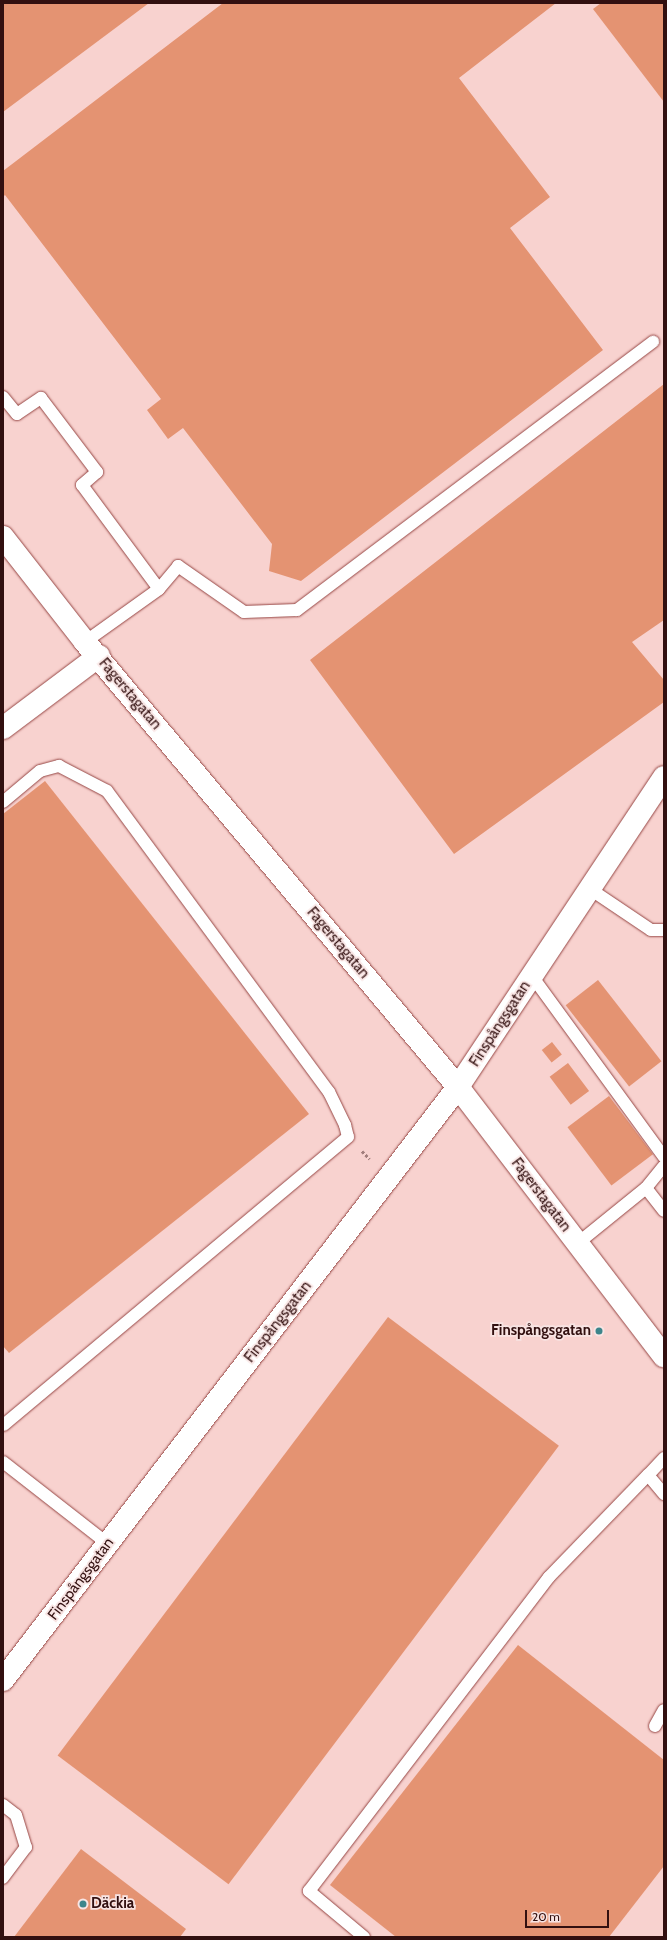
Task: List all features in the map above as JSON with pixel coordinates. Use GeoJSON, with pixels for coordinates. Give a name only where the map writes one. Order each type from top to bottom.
{"type":"FeatureCollection","features":[{"type":"Feature","properties":{"kind":"street","name":"Fagerstagatan"},"geometry":{"type":"LineString","coordinates":[[3,537],[92,649],[458,1087],[664,1356]]}},
{"type":"Feature","properties":{"kind":"street"},"geometry":{"type":"LineString","coordinates":[[3,728],[92,649]]}},
{"type":"Feature","properties":{"kind":"street","name":"Finspångsgatan"},"geometry":{"type":"LineString","coordinates":[[3,1680],[458,1087],[664,777]]}},
{"type":"Feature","properties":{"kind":"lane"},"geometry":{"type":"LineString","coordinates":[[92,649],[159,589],[178,566],[244,612],[297,610],[653,342]]}},
{"type":"Feature","properties":{"kind":"lane"},"geometry":{"type":"LineString","coordinates":[[3,397],[17,414],[41,398],[97,472],[82,485],[159,589]]}},
{"type":"Feature","properties":{"kind":"lane"},"geometry":{"type":"LineString","coordinates":[[3,802],[40,771],[59,766],[107,791],[329,1092],[345,1125],[348,1137],[3,1425]]}},
{"type":"Feature","properties":{"kind":"lane"},"geometry":{"type":"LineString","coordinates":[[590,888],[651,930],[664,930]]}},
{"type":"Feature","properties":{"kind":"lane"},"geometry":{"type":"LineString","coordinates":[[532,976],[664,1157]]}},
{"type":"Feature","properties":{"kind":"lane"},"geometry":{"type":"LineString","coordinates":[[578,1243],[646,1188],[664,1166]]}},
{"type":"Feature","properties":{"kind":"lane"},"geometry":{"type":"LineString","coordinates":[[646,1188],[664,1211]]}},
{"type":"Feature","properties":{"kind":"lane"},"geometry":{"type":"LineString","coordinates":[[364,1937],[309,1891],[549,1577],[664,1458]]}},
{"type":"Feature","properties":{"kind":"lane"},"geometry":{"type":"LineString","coordinates":[[3,1462],[108,1544]]}},
{"type":"Feature","properties":{"kind":"lane"},"geometry":{"type":"LineString","coordinates":[[648,1475],[664,1494]]}},
{"type":"Feature","properties":{"kind":"lane"},"geometry":{"type":"LineString","coordinates":[[655,1726],[664,1710]]}},
{"type":"Feature","properties":{"kind":"lane"},"geometry":{"type":"LineString","coordinates":[[3,1805],[16,1815],[26,1847],[3,1878]]}},
{"type":"Feature","properties":{"kind":"path"},"geometry":{"type":"LineString","coordinates":[[348,1137],[388,1178]]}},
{"type":"Feature","properties":{"kind":"building"},"geometry":{"type":"Polygon","coordinates":[[[3,3],[149,3],[3,112],[3,3]]]}},
{"type":"Feature","properties":{"kind":"building"},"geometry":{"type":"Polygon","coordinates":[[[223,3],[556,3],[459,78],[550,197],[510,228],[603,350],[301,581],[269,571],[272,544],[183,428],[168,439],[147,410],[161,399],[5,195],[3,197],[3,171],[223,3]]]}},
{"type":"Feature","properties":{"kind":"building"},"geometry":{"type":"Polygon","coordinates":[[[601,3],[664,3],[664,102],[593,9],[601,3]]]}},
{"type":"Feature","properties":{"kind":"building"},"geometry":{"type":"Polygon","coordinates":[[[664,384],[664,620],[632,642],[664,680],[664,702],[454,854],[310,660],[664,384]]]}},
{"type":"Feature","properties":{"kind":"building"},"geometry":{"type":"Polygon","coordinates":[[[45,781],[309,1114],[9,1353],[3,1346],[3,814],[45,781]]]}},
{"type":"Feature","properties":{"kind":"building"},"geometry":{"type":"Polygon","coordinates":[[[598,980],[661,1061],[629,1086],[566,1005],[598,980]]]}},
{"type":"Feature","properties":{"kind":"building"},"geometry":{"type":"Polygon","coordinates":[[[552,1042],[562,1055],[552,1063],[542,1050],[552,1042]]]}},
{"type":"Feature","properties":{"kind":"building"},"geometry":{"type":"Polygon","coordinates":[[[568,1063],[589,1091],[571,1105],[550,1077],[568,1063]]]}},
{"type":"Feature","properties":{"kind":"building"},"geometry":{"type":"Polygon","coordinates":[[[609,1096],[653,1154],[611,1186],[567,1127],[609,1096]]]}},
{"type":"Feature","properties":{"kind":"building"},"geometry":{"type":"Polygon","coordinates":[[[388,1317],[559,1446],[229,1884],[58,1755],[388,1317]]]}},
{"type":"Feature","properties":{"kind":"building"},"geometry":{"type":"Polygon","coordinates":[[[518,1645],[664,1760],[664,1866],[609,1937],[396,1937],[330,1885],[518,1645]]]}},
{"type":"Feature","properties":{"kind":"building"},"geometry":{"type":"Polygon","coordinates":[[[81,1849],[186,1929],[180,1937],[14,1937],[81,1849]]]}},
{"type":"Feature","properties":{"kind":"place","name":"Finspångsgatan"},"geometry":{"type":"Point","coordinates":[599,1331]}},
{"type":"Feature","properties":{"kind":"place","name":"Däckia"},"geometry":{"type":"Point","coordinates":[83,1904]}}]}
